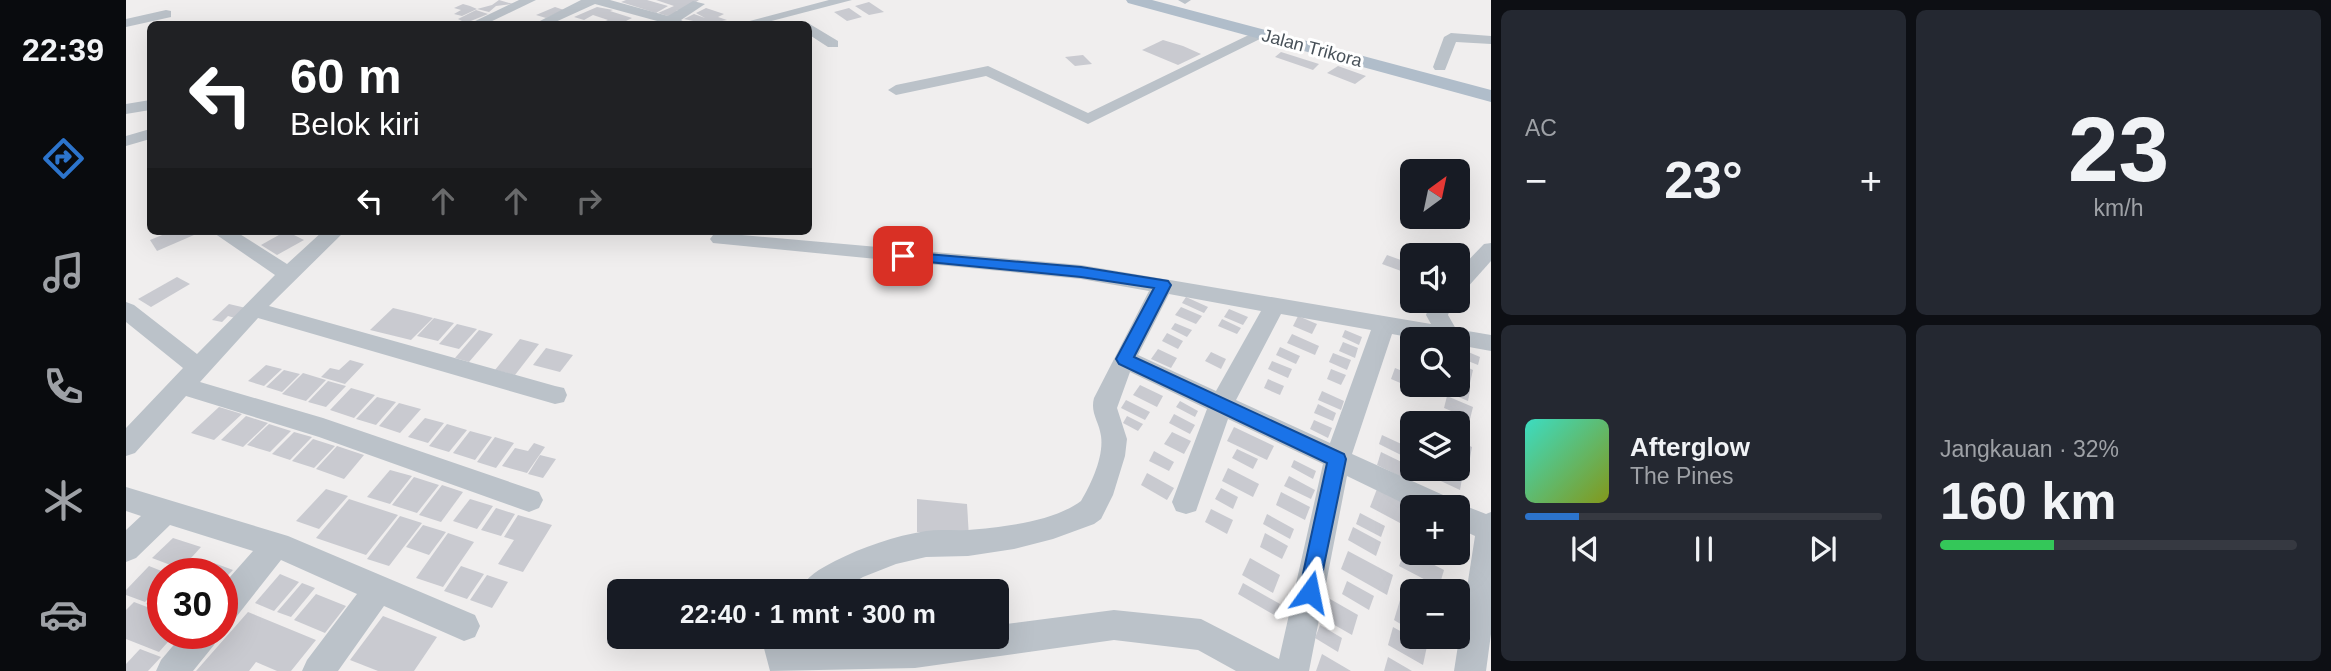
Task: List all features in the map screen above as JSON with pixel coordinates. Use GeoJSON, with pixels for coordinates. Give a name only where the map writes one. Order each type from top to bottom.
{"type":"FeatureCollection","features":[{"type":"Feature","properties":{"kind":"main road","name":"Jalan Trikora"},"geometry":{"type":"LineString","coordinates":[[1133,0],[1489,87]]}},
{"type":"Feature","properties":{"kind":"main road","name":"Jalan Trikora"},"geometry":{"type":"LineString","coordinates":[[1184,0],[1440,67],[1489,87]]}},
{"type":"Feature","properties":{"kind":"street"},"geometry":{"type":"LineString","coordinates":[[483,21],[530,0]]}},
{"type":"Feature","properties":{"kind":"street"},"geometry":{"type":"LineString","coordinates":[[548,21],[594,0],[668,21]]}},
{"type":"Feature","properties":{"kind":"street"},"geometry":{"type":"LineString","coordinates":[[758,21],[846,0]]}},
{"type":"Feature","properties":{"kind":"street"},"geometry":{"type":"LineString","coordinates":[[677,21],[698,4]]}},
{"type":"Feature","properties":{"kind":"street"},"geometry":{"type":"LineString","coordinates":[[126,23],[166,13]]}},
{"type":"Feature","properties":{"kind":"street"},"geometry":{"type":"LineString","coordinates":[[789,14],[800,21]]}},
{"type":"Feature","properties":{"kind":"street"},"geometry":{"type":"LineString","coordinates":[[559,16],[575,21]]}},
{"type":"Feature","properties":{"kind":"street"},"geometry":{"type":"LineString","coordinates":[[812,29],[833,44]]}},
{"type":"Feature","properties":{"kind":"street"},"geometry":{"type":"LineString","coordinates":[[896,90],[988,71],[1088,118],[1261,33]]}},
{"type":"Feature","properties":{"kind":"street"},"geometry":{"type":"LineString","coordinates":[[1440,67],[1451,37],[1491,40]]}},
{"type":"Feature","properties":{"kind":"street"},"geometry":{"type":"LineString","coordinates":[[126,109],[147,106]]}},
{"type":"Feature","properties":{"kind":"street"},"geometry":{"type":"LineString","coordinates":[[126,141],[147,135]]}},
{"type":"Feature","properties":{"kind":"street"},"geometry":{"type":"LineString","coordinates":[[227,235],[273,266],[290,273]]}},
{"type":"Feature","properties":{"kind":"street"},"geometry":{"type":"LineString","coordinates":[[126,445],[253,309],[331,235]]}},
{"type":"Feature","properties":{"kind":"street"},"geometry":{"type":"LineString","coordinates":[[720,239],[1081,272],[1406,327]]}},
{"type":"Feature","properties":{"kind":"street"},"geometry":{"type":"LineString","coordinates":[[1470,271],[1491,248]]}},
{"type":"Feature","properties":{"kind":"street"},"geometry":{"type":"LineString","coordinates":[[827,579],[878,556],[926,544],[971,543],[1019,535],[1082,519],[1094,503],[1112,451],[1113,432],[1105,416],[1105,401],[1163,285]]}},
{"type":"Feature","properties":{"kind":"street"},"geometry":{"type":"LineString","coordinates":[[1186,502],[1221,405],[1276,304]]}},
{"type":"Feature","properties":{"kind":"street"},"geometry":{"type":"LineString","coordinates":[[253,309],[555,395]]}},
{"type":"Feature","properties":{"kind":"street"},"geometry":{"type":"LineString","coordinates":[[126,310],[191,377],[323,428],[529,500]]}},
{"type":"Feature","properties":{"kind":"street"},"geometry":{"type":"LineString","coordinates":[[1293,671],[1337,459],[1385,323]]}},
{"type":"Feature","properties":{"kind":"street"},"geometry":{"type":"LineString","coordinates":[[1470,339],[1491,343]]}},
{"type":"Feature","properties":{"kind":"street"},"geometry":{"type":"LineString","coordinates":[[1124,359],[1415,495]]}},
{"type":"Feature","properties":{"kind":"street"},"geometry":{"type":"LineString","coordinates":[[126,499],[163,513],[276,545],[464,626]]}},
{"type":"Feature","properties":{"kind":"street"},"geometry":{"type":"LineString","coordinates":[[126,549],[163,513]]}},
{"type":"Feature","properties":{"kind":"street"},"geometry":{"type":"LineString","coordinates":[[1470,519],[1491,528],[1470,671]]}},
{"type":"Feature","properties":{"kind":"street"},"geometry":{"type":"LineString","coordinates":[[238,591],[276,545]]}},
{"type":"Feature","properties":{"kind":"street"},"geometry":{"type":"LineString","coordinates":[[318,671],[377,590]]}},
{"type":"Feature","properties":{"kind":"street"},"geometry":{"type":"LineString","coordinates":[[1009,639],[1114,625],[1201,635],[1269,671]]}},
{"type":"Feature","properties":{"kind":"street"},"geometry":{"type":"LineString","coordinates":[[172,671],[190,649]]}},
{"type":"Feature","properties":{"kind":"street"},"geometry":{"type":"LineString","coordinates":[[780,649],[782,660],[937,649]]}},
{"type":"Feature","properties":{"kind":"building"},"geometry":{"type":"Polygon","coordinates":[[[499,0],[513,4],[496,6],[489,12],[477,9],[492,5],[499,0]]]}},
{"type":"Feature","properties":{"kind":"building"},"geometry":{"type":"Polygon","coordinates":[[[647,0],[668,6],[656,13],[621,2],[647,0]]]}},
{"type":"Feature","properties":{"kind":"building"},"geometry":{"type":"Polygon","coordinates":[[[656,0],[699,0],[684,10],[676,10],[681,12],[671,17],[658,13],[674,6],[656,0]]]}},
{"type":"Feature","properties":{"kind":"building"},"geometry":{"type":"Polygon","coordinates":[[[869,2],[884,12],[869,15],[855,6],[869,2]]]}},
{"type":"Feature","properties":{"kind":"building"},"geometry":{"type":"Polygon","coordinates":[[[463,4],[477,9],[462,16],[454,14],[461,10],[454,8],[463,4]]]}},
{"type":"Feature","properties":{"kind":"building"},"geometry":{"type":"Polygon","coordinates":[[[555,7],[564,10],[546,18],[536,15],[555,7]]]}},
{"type":"Feature","properties":{"kind":"building"},"geometry":{"type":"Polygon","coordinates":[[[597,7],[632,18],[626,21],[606,21],[608,20],[593,15],[584,20],[574,17],[597,7]]]}},
{"type":"Feature","properties":{"kind":"building"},"geometry":{"type":"Polygon","coordinates":[[[706,8],[724,14],[718,17],[727,20],[684,19],[694,14],[705,18],[696,13],[706,8]]]}},
{"type":"Feature","properties":{"kind":"building"},"geometry":{"type":"Polygon","coordinates":[[[849,8],[862,17],[847,21],[834,12],[849,8]]]}},
{"type":"Feature","properties":{"kind":"building"},"geometry":{"type":"Polygon","coordinates":[[[476,10],[488,14],[471,21],[458,19],[476,10]]]}},
{"type":"Feature","properties":{"kind":"building"},"geometry":{"type":"Polygon","coordinates":[[[1163,40],[1201,54],[1178,65],[1142,50],[1163,40]]]}},
{"type":"Feature","properties":{"kind":"building"},"geometry":{"type":"Polygon","coordinates":[[[1281,52],[1319,64],[1313,70],[1275,57],[1281,52]]]}},
{"type":"Feature","properties":{"kind":"building"},"geometry":{"type":"Polygon","coordinates":[[[1083,55],[1092,64],[1075,66],[1065,57],[1083,55]]]}},
{"type":"Feature","properties":{"kind":"building"},"geometry":{"type":"Polygon","coordinates":[[[1338,66],[1366,76],[1355,84],[1327,73],[1338,66]]]}},
{"type":"Feature","properties":{"kind":"building"},"geometry":{"type":"Polygon","coordinates":[[[162,235],[194,235],[157,251],[150,240],[162,235]]]}},
{"type":"Feature","properties":{"kind":"building"},"geometry":{"type":"Polygon","coordinates":[[[279,235],[294,235],[304,240],[277,255],[261,245],[279,235]]]}},
{"type":"Feature","properties":{"kind":"building"},"geometry":{"type":"Polygon","coordinates":[[[1387,255],[1400,260],[1400,271],[1382,264],[1387,255]]]}},
{"type":"Feature","properties":{"kind":"building"},"geometry":{"type":"Polygon","coordinates":[[[177,277],[190,284],[151,307],[138,299],[177,277]]]}},
{"type":"Feature","properties":{"kind":"building"},"geometry":{"type":"Polygon","coordinates":[[[1186,297],[1208,307],[1204,313],[1182,303],[1186,297]]]}},
{"type":"Feature","properties":{"kind":"building"},"geometry":{"type":"Polygon","coordinates":[[[229,304],[246,308],[235,318],[228,316],[222,322],[212,320],[229,304]]]}},
{"type":"Feature","properties":{"kind":"building"},"geometry":{"type":"Polygon","coordinates":[[[1181,307],[1202,316],[1196,324],[1175,315],[1181,307]]]}},
{"type":"Feature","properties":{"kind":"building"},"geometry":{"type":"Polygon","coordinates":[[[393,308],[433,318],[411,340],[370,330],[393,308]]]}},
{"type":"Feature","properties":{"kind":"building"},"geometry":{"type":"Polygon","coordinates":[[[1229,309],[1248,317],[1243,325],[1224,317],[1229,309]]]}},
{"type":"Feature","properties":{"kind":"building"},"geometry":{"type":"Polygon","coordinates":[[[1298,316],[1317,324],[1312,334],[1293,326],[1298,316]]]}},
{"type":"Feature","properties":{"kind":"building"},"geometry":{"type":"Polygon","coordinates":[[[434,318],[454,323],[438,341],[417,336],[434,318]]]}},
{"type":"Feature","properties":{"kind":"building"},"geometry":{"type":"Polygon","coordinates":[[[1222,319],[1241,328],[1237,334],[1218,326],[1222,319]]]}},
{"type":"Feature","properties":{"kind":"building"},"geometry":{"type":"Polygon","coordinates":[[[1175,323],[1192,330],[1187,337],[1171,329],[1175,323]]]}},
{"type":"Feature","properties":{"kind":"building"},"geometry":{"type":"Polygon","coordinates":[[[457,324],[477,329],[459,349],[439,344],[457,324]]]}},
{"type":"Feature","properties":{"kind":"building"},"geometry":{"type":"Polygon","coordinates":[[[479,330],[493,334],[469,362],[455,358],[479,330]]]}},
{"type":"Feature","properties":{"kind":"building"},"geometry":{"type":"Polygon","coordinates":[[[1345,330],[1362,337],[1359,345],[1342,337],[1345,330]]]}},
{"type":"Feature","properties":{"kind":"building"},"geometry":{"type":"Polygon","coordinates":[[[1167,333],[1183,341],[1178,349],[1162,341],[1167,333]]]}},
{"type":"Feature","properties":{"kind":"building"},"geometry":{"type":"Polygon","coordinates":[[[1292,334],[1319,346],[1315,355],[1287,343],[1292,334]]]}},
{"type":"Feature","properties":{"kind":"building"},"geometry":{"type":"Polygon","coordinates":[[[520,339],[539,344],[515,375],[495,370],[520,339]]]}},
{"type":"Feature","properties":{"kind":"building"},"geometry":{"type":"Polygon","coordinates":[[[1343,342],[1358,348],[1355,358],[1339,351],[1343,342]]]}},
{"type":"Feature","properties":{"kind":"building"},"geometry":{"type":"Polygon","coordinates":[[[1280,347],[1300,356],[1296,364],[1276,355],[1280,347]]]}},
{"type":"Feature","properties":{"kind":"building"},"geometry":{"type":"Polygon","coordinates":[[[546,348],[573,355],[560,372],[533,365],[546,348]]]}},
{"type":"Feature","properties":{"kind":"building"},"geometry":{"type":"Polygon","coordinates":[[[1158,349],[1177,358],[1171,368],[1151,359],[1158,349]]]}},
{"type":"Feature","properties":{"kind":"building"},"geometry":{"type":"Polygon","coordinates":[[[1211,352],[1226,359],[1221,369],[1205,361],[1211,352]]]}},
{"type":"Feature","properties":{"kind":"building"},"geometry":{"type":"Polygon","coordinates":[[[1333,353],[1351,360],[1347,370],[1329,362],[1333,353]]]}},
{"type":"Feature","properties":{"kind":"building"},"geometry":{"type":"Polygon","coordinates":[[[1470,353],[1480,357],[1478,365],[1470,362],[1470,353]]]}},
{"type":"Feature","properties":{"kind":"building"},"geometry":{"type":"Polygon","coordinates":[[[350,360],[364,364],[345,384],[321,377],[330,368],[339,370],[350,360]]]}},
{"type":"Feature","properties":{"kind":"building"},"geometry":{"type":"Polygon","coordinates":[[[1272,361],[1292,369],[1288,378],[1268,369],[1272,361]]]}},
{"type":"Feature","properties":{"kind":"building"},"geometry":{"type":"Polygon","coordinates":[[[266,365],[282,369],[264,386],[248,381],[266,365]]]}},
{"type":"Feature","properties":{"kind":"building"},"geometry":{"type":"Polygon","coordinates":[[[1395,368],[1400,370],[1400,383],[1391,379],[1395,368]]]}},
{"type":"Feature","properties":{"kind":"building"},"geometry":{"type":"Polygon","coordinates":[[[1331,369],[1346,375],[1341,385],[1327,379],[1331,369]]]}},
{"type":"Feature","properties":{"kind":"building"},"geometry":{"type":"Polygon","coordinates":[[[284,370],[300,374],[282,392],[266,387],[284,370]]]}},
{"type":"Feature","properties":{"kind":"building"},"geometry":{"type":"Polygon","coordinates":[[[303,373],[326,380],[306,401],[282,394],[303,373]]]}},
{"type":"Feature","properties":{"kind":"building"},"geometry":{"type":"Polygon","coordinates":[[[1268,379],[1284,386],[1280,395],[1264,388],[1268,379]]]}},
{"type":"Feature","properties":{"kind":"building"},"geometry":{"type":"Polygon","coordinates":[[[328,381],[346,386],[326,407],[308,402],[328,381]]]}},
{"type":"Feature","properties":{"kind":"building"},"geometry":{"type":"Polygon","coordinates":[[[1140,385],[1163,396],[1157,407],[1133,395],[1140,385]]]}},
{"type":"Feature","properties":{"kind":"building"},"geometry":{"type":"Polygon","coordinates":[[[351,388],[375,395],[354,418],[330,410],[351,388]]]}},
{"type":"Feature","properties":{"kind":"building"},"geometry":{"type":"Polygon","coordinates":[[[1322,391],[1344,401],[1341,410],[1318,400],[1322,391]]]}},
{"type":"Feature","properties":{"kind":"building"},"geometry":{"type":"Polygon","coordinates":[[[377,397],[396,402],[376,425],[356,419],[377,397]]]}},
{"type":"Feature","properties":{"kind":"building"},"geometry":{"type":"Polygon","coordinates":[[[1447,397],[1473,407],[1470,419],[1470,411],[1451,411],[1444,408],[1447,397]]]}},
{"type":"Feature","properties":{"kind":"building"},"geometry":{"type":"Polygon","coordinates":[[[1126,400],[1150,412],[1145,420],[1121,408],[1126,400]]]}},
{"type":"Feature","properties":{"kind":"building"},"geometry":{"type":"Polygon","coordinates":[[[1180,401],[1198,411],[1195,417],[1176,407],[1180,401]]]}},
{"type":"Feature","properties":{"kind":"building"},"geometry":{"type":"Polygon","coordinates":[[[399,403],[421,409],[400,433],[379,426],[399,403]]]}},
{"type":"Feature","properties":{"kind":"building"},"geometry":{"type":"Polygon","coordinates":[[[1318,404],[1336,413],[1333,421],[1314,413],[1318,404]]]}},
{"type":"Feature","properties":{"kind":"building"},"geometry":{"type":"Polygon","coordinates":[[[219,407],[242,414],[214,440],[191,433],[219,407]]]}},
{"type":"Feature","properties":{"kind":"building"},"geometry":{"type":"Polygon","coordinates":[[[1174,414],[1195,425],[1190,434],[1169,423],[1174,414]]]}},
{"type":"Feature","properties":{"kind":"building"},"geometry":{"type":"Polygon","coordinates":[[[246,416],[268,423],[243,447],[221,440],[246,416]]]}},
{"type":"Feature","properties":{"kind":"building"},"geometry":{"type":"Polygon","coordinates":[[[1127,416],[1143,424],[1138,431],[1123,423],[1127,416]]]}},
{"type":"Feature","properties":{"kind":"building"},"geometry":{"type":"Polygon","coordinates":[[[425,418],[444,423],[428,443],[408,437],[425,418]]]}},
{"type":"Feature","properties":{"kind":"building"},"geometry":{"type":"Polygon","coordinates":[[[1314,420],[1332,428],[1328,438],[1310,429],[1314,420]]]}},
{"type":"Feature","properties":{"kind":"building"},"geometry":{"type":"Polygon","coordinates":[[[269,424],[291,431],[270,452],[247,445],[269,424]]]}},
{"type":"Feature","properties":{"kind":"building"},"geometry":{"type":"Polygon","coordinates":[[[447,424],[467,430],[449,452],[429,446],[447,424]]]}},
{"type":"Feature","properties":{"kind":"building"},"geometry":{"type":"Polygon","coordinates":[[[1234,427],[1274,446],[1267,460],[1227,441],[1234,427]]]}},
{"type":"Feature","properties":{"kind":"building"},"geometry":{"type":"Polygon","coordinates":[[[470,431],[492,437],[475,460],[453,453],[470,431]]]}},
{"type":"Feature","properties":{"kind":"building"},"geometry":{"type":"Polygon","coordinates":[[[294,432],[312,437],[290,460],[272,454],[294,432]]]}},
{"type":"Feature","properties":{"kind":"building"},"geometry":{"type":"Polygon","coordinates":[[[1172,432],[1191,441],[1184,454],[1164,444],[1172,432]]]}},
{"type":"Feature","properties":{"kind":"building"},"geometry":{"type":"Polygon","coordinates":[[[1382,435],[1400,443],[1400,454],[1379,444],[1382,435]]]}},
{"type":"Feature","properties":{"kind":"building"},"geometry":{"type":"Polygon","coordinates":[[[495,437],[514,443],[496,468],[477,462],[495,437]]]}},
{"type":"Feature","properties":{"kind":"building"},"geometry":{"type":"Polygon","coordinates":[[[313,439],[335,446],[314,468],[292,461],[313,439]]]}},
{"type":"Feature","properties":{"kind":"building"},"geometry":{"type":"Polygon","coordinates":[[[534,443],[545,447],[527,473],[502,466],[515,448],[528,451],[534,443]]]}},
{"type":"Feature","properties":{"kind":"building"},"geometry":{"type":"Polygon","coordinates":[[[337,446],[364,455],[344,479],[316,469],[337,446]]]}},
{"type":"Feature","properties":{"kind":"building"},"geometry":{"type":"Polygon","coordinates":[[[1237,449],[1258,459],[1253,469],[1232,458],[1237,449]]]}},
{"type":"Feature","properties":{"kind":"building"},"geometry":{"type":"Polygon","coordinates":[[[1154,451],[1174,462],[1169,471],[1149,461],[1154,451]]]}},
{"type":"Feature","properties":{"kind":"building"},"geometry":{"type":"Polygon","coordinates":[[[1381,452],[1400,461],[1400,476],[1377,465],[1381,452]]]}},
{"type":"Feature","properties":{"kind":"building"},"geometry":{"type":"Polygon","coordinates":[[[540,455],[556,459],[543,478],[528,474],[540,455]]]}},
{"type":"Feature","properties":{"kind":"building"},"geometry":{"type":"Polygon","coordinates":[[[1294,460],[1316,471],[1313,479],[1291,467],[1294,460]]]}},
{"type":"Feature","properties":{"kind":"building"},"geometry":{"type":"Polygon","coordinates":[[[1228,468],[1259,484],[1253,497],[1222,481],[1228,468]]]}},
{"type":"Feature","properties":{"kind":"building"},"geometry":{"type":"Polygon","coordinates":[[[390,470],[412,476],[390,504],[367,497],[390,470]]]}},
{"type":"Feature","properties":{"kind":"building"},"geometry":{"type":"Polygon","coordinates":[[[1147,473],[1174,488],[1167,500],[1141,485],[1147,473]]]}},
{"type":"Feature","properties":{"kind":"building"},"geometry":{"type":"Polygon","coordinates":[[[1289,476],[1315,490],[1311,499],[1284,486],[1289,476]]]}},
{"type":"Feature","properties":{"kind":"building"},"geometry":{"type":"Polygon","coordinates":[[[414,477],[439,485],[417,513],[392,505],[414,477]]]}},
{"type":"Feature","properties":{"kind":"building"},"geometry":{"type":"Polygon","coordinates":[[[1441,481],[1462,481],[1460,490],[1441,481]]]}},
{"type":"Feature","properties":{"kind":"building"},"geometry":{"type":"Polygon","coordinates":[[[442,485],[463,492],[441,522],[419,515],[442,485]]]}},
{"type":"Feature","properties":{"kind":"building"},"geometry":{"type":"Polygon","coordinates":[[[1221,488],[1238,497],[1233,509],[1215,499],[1221,488]]]}},
{"type":"Feature","properties":{"kind":"building"},"geometry":{"type":"Polygon","coordinates":[[[326,489],[348,496],[319,529],[296,521],[326,489]]]}},
{"type":"Feature","properties":{"kind":"building"},"geometry":{"type":"Polygon","coordinates":[[[1377,489],[1400,501],[1400,523],[1370,507],[1377,489]]]}},
{"type":"Feature","properties":{"kind":"building"},"geometry":{"type":"Polygon","coordinates":[[[1281,492],[1310,507],[1305,520],[1276,505],[1281,492]]]}},
{"type":"Feature","properties":{"kind":"building"},"geometry":{"type":"Polygon","coordinates":[[[349,499],[398,515],[366,555],[316,538],[349,499]]]}},
{"type":"Feature","properties":{"kind":"building"},"geometry":{"type":"Polygon","coordinates":[[[470,499],[493,506],[477,529],[453,521],[470,499]]]}},
{"type":"Feature","properties":{"kind":"building"},"geometry":{"type":"Polygon","coordinates":[[[917,499],[967,504],[969,537],[917,532],[917,499]]]}},
{"type":"Feature","properties":{"kind":"building"},"geometry":{"type":"Polygon","coordinates":[[[496,508],[515,514],[501,536],[481,530],[496,508]]]}},
{"type":"Feature","properties":{"kind":"building"},"geometry":{"type":"Polygon","coordinates":[[[1211,509],[1233,520],[1227,534],[1205,522],[1211,509]]]}},
{"type":"Feature","properties":{"kind":"building"},"geometry":{"type":"Polygon","coordinates":[[[1360,513],[1385,526],[1381,537],[1356,524],[1360,513]]]}},
{"type":"Feature","properties":{"kind":"building"},"geometry":{"type":"Polygon","coordinates":[[[1267,514],[1294,529],[1290,539],[1263,524],[1267,514]]]}},
{"type":"Feature","properties":{"kind":"building"},"geometry":{"type":"Polygon","coordinates":[[[518,515],[552,525],[523,572],[498,564],[514,540],[504,537],[518,515]]]}},
{"type":"Feature","properties":{"kind":"building"},"geometry":{"type":"Polygon","coordinates":[[[400,516],[422,523],[389,566],[367,559],[400,516]]]}},
{"type":"Feature","properties":{"kind":"building"},"geometry":{"type":"Polygon","coordinates":[[[423,525],[446,532],[429,555],[406,547],[423,525]]]}},
{"type":"Feature","properties":{"kind":"building"},"geometry":{"type":"Polygon","coordinates":[[[1353,527],[1381,542],[1376,556],[1348,540],[1353,527]]]}},
{"type":"Feature","properties":{"kind":"building"},"geometry":{"type":"Polygon","coordinates":[[[448,533],[474,542],[443,587],[416,578],[448,533]]]}},
{"type":"Feature","properties":{"kind":"building"},"geometry":{"type":"Polygon","coordinates":[[[1265,533],[1288,546],[1282,559],[1260,547],[1265,533]]]}},
{"type":"Feature","properties":{"kind":"building"},"geometry":{"type":"Polygon","coordinates":[[[173,538],[201,547],[191,558],[152,558],[173,538]]]}},
{"type":"Feature","properties":{"kind":"building"},"geometry":{"type":"Polygon","coordinates":[[[1348,551],[1393,575],[1387,595],[1341,569],[1348,551]]]}},
{"type":"Feature","properties":{"kind":"building"},"geometry":{"type":"Polygon","coordinates":[[[1250,558],[1280,575],[1273,593],[1242,575],[1250,558]]]}},
{"type":"Feature","properties":{"kind":"building"},"geometry":{"type":"Polygon","coordinates":[[[1400,563],[1434,565],[1444,570],[1441,579],[1424,579],[1399,566],[1400,563]]]}},
{"type":"Feature","properties":{"kind":"building"},"geometry":{"type":"Polygon","coordinates":[[[461,566],[484,574],[467,599],[444,591],[461,566]]]}},
{"type":"Feature","properties":{"kind":"building"},"geometry":{"type":"Polygon","coordinates":[[[147,568],[145,602],[126,595],[126,590],[147,568]]]}},
{"type":"Feature","properties":{"kind":"building"},"geometry":{"type":"Polygon","coordinates":[[[280,574],[299,582],[274,611],[255,603],[280,574]]]}},
{"type":"Feature","properties":{"kind":"building"},"geometry":{"type":"Polygon","coordinates":[[[487,575],[508,582],[492,608],[470,600],[487,575]]]}},
{"type":"Feature","properties":{"kind":"building"},"geometry":{"type":"Polygon","coordinates":[[[1347,581],[1374,596],[1369,610],[1342,594],[1347,581]]]}},
{"type":"Feature","properties":{"kind":"building"},"geometry":{"type":"Polygon","coordinates":[[[302,583],[315,588],[291,617],[277,612],[302,583]]]}},
{"type":"Feature","properties":{"kind":"building"},"geometry":{"type":"Polygon","coordinates":[[[1243,583],[1280,604],[1276,616],[1238,594],[1243,583]]]}},
{"type":"Feature","properties":{"kind":"building"},"geometry":{"type":"Polygon","coordinates":[[[316,594],[346,606],[325,633],[294,620],[316,594]]]}},
{"type":"Feature","properties":{"kind":"building"},"geometry":{"type":"Polygon","coordinates":[[[1330,599],[1358,615],[1352,635],[1324,619],[1330,599]]]}},
{"type":"Feature","properties":{"kind":"building"},"geometry":{"type":"Polygon","coordinates":[[[1400,600],[1400,624],[1394,620],[1400,600]]]}},
{"type":"Feature","properties":{"kind":"building"},"geometry":{"type":"Polygon","coordinates":[[[134,602],[147,607],[147,647],[126,639],[126,610],[134,602]]]}},
{"type":"Feature","properties":{"kind":"building"},"geometry":{"type":"Polygon","coordinates":[[[248,612],[316,640],[291,671],[277,671],[256,662],[249,671],[196,671],[215,649],[238,649],[238,623],[248,612]]]}},
{"type":"Feature","properties":{"kind":"building"},"geometry":{"type":"Polygon","coordinates":[[[383,616],[437,637],[414,671],[378,671],[350,660],[383,616]]]}},
{"type":"Feature","properties":{"kind":"building"},"geometry":{"type":"Polygon","coordinates":[[[1320,625],[1342,638],[1338,652],[1315,638],[1320,625]]]}},
{"type":"Feature","properties":{"kind":"building"},"geometry":{"type":"Polygon","coordinates":[[[1393,627],[1400,631],[1400,649],[1426,649],[1423,665],[1388,645],[1393,627]]]}},
{"type":"Feature","properties":{"kind":"building"},"geometry":{"type":"Polygon","coordinates":[[[140,649],[161,657],[148,671],[126,671],[126,664],[140,649]]]}},
{"type":"Feature","properties":{"kind":"building"},"geometry":{"type":"Polygon","coordinates":[[[1322,654],[1351,671],[1316,671],[1322,654]]]}},
{"type":"Feature","properties":{"kind":"building"},"geometry":{"type":"Polygon","coordinates":[[[1388,657],[1412,671],[1384,671],[1388,657]]]}},
{"type":"Feature","properties":{"kind":"route"},"geometry":{"type":"LineString","coordinates":[[903,256],[1081,272],[1163,285],[1124,359],[1337,459],[1310,592]]}}]}
